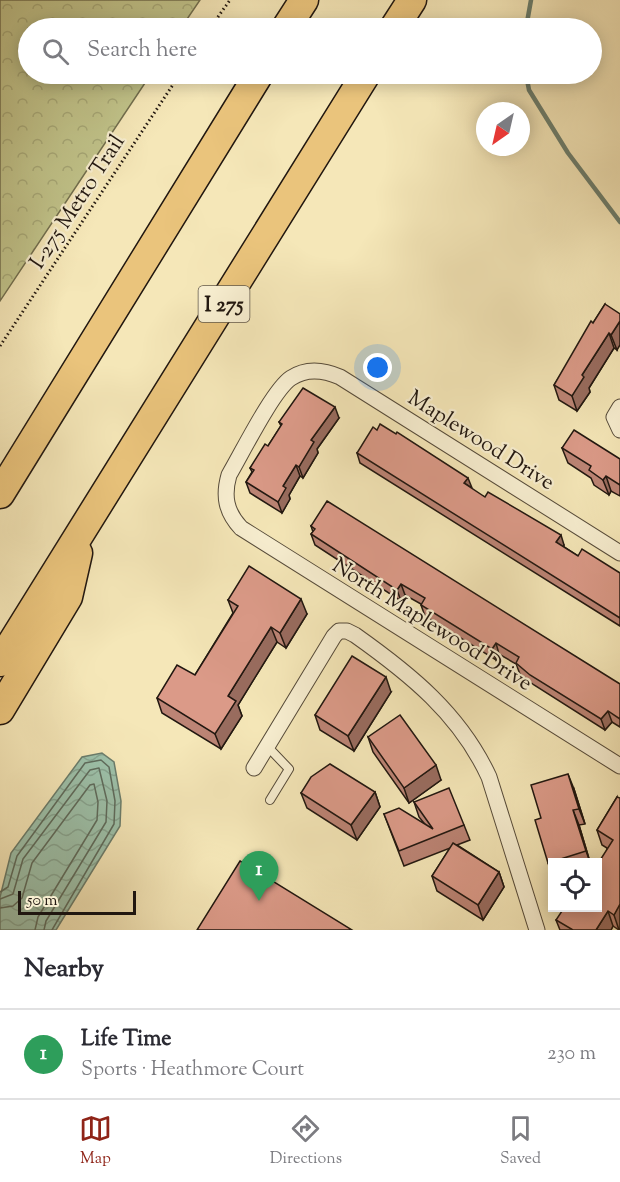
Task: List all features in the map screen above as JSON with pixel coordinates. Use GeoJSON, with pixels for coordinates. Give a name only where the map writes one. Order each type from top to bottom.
{"type":"FeatureCollection","features":[{"type":"Feature","properties":{"kind":"highway"},"geometry":{"type":"LineString","coordinates":[[292,18],[304,0]]}},
{"type":"Feature","properties":{"kind":"highway"},"geometry":{"type":"LineString","coordinates":[[400,18],[411,0]]}},
{"type":"Feature","properties":{"kind":"highway"},"geometry":{"type":"LineString","coordinates":[[0,494],[253,84]]}},
{"type":"Feature","properties":{"kind":"highway","name":"I 275"},"geometry":{"type":"LineString","coordinates":[[0,662],[82,534],[360,84]]}},
{"type":"Feature","properties":{"kind":"highway"},"geometry":{"type":"LineString","coordinates":[[0,710],[68,597],[82,534]]}},
{"type":"Feature","properties":{"kind":"street","name":"Maplewood Drive"},"geometry":{"type":"LineString","coordinates":[[228,512],[225,488],[229,475],[284,384],[302,373],[327,372],[339,377],[620,553]]}},
{"type":"Feature","properties":{"kind":"street"},"geometry":{"type":"LineString","coordinates":[[620,407],[614,417],[620,430]]}},
{"type":"Feature","properties":{"kind":"street","name":"North Maplewood Drive"},"geometry":{"type":"LineString","coordinates":[[228,512],[241,528],[620,766]]}},
{"type":"Feature","properties":{"kind":"street"},"geometry":{"type":"LineString","coordinates":[[254,768],[334,636],[339,631],[347,631],[355,635],[414,679],[447,712],[480,757],[489,777],[537,930]]}},
{"type":"Feature","properties":{"kind":"lane"},"geometry":{"type":"LineString","coordinates":[[267,746],[289,769],[270,800]]}},
{"type":"Feature","properties":{"kind":"path"},"geometry":{"type":"LineString","coordinates":[[217,18],[230,0]]}},
{"type":"Feature","properties":{"kind":"path","name":"I-275 Metro Trail"},"geometry":{"type":"LineString","coordinates":[[0,346],[173,84]]}},
{"type":"Feature","properties":{"kind":"green space"},"geometry":{"type":"Polygon","coordinates":[[[0,0],[200,0],[188,18],[18,18],[18,84],[144,84],[0,301],[0,0]]]}},
{"type":"Feature","properties":{"kind":"water"},"geometry":{"type":"Polygon","coordinates":[[[102,753],[114,762],[121,801],[120,826],[56,930],[0,930],[0,897],[11,853],[82,757],[102,753]]]}},
{"type":"Feature","properties":{"kind":"building"},"geometry":{"type":"Polygon","coordinates":[[[605,304],[620,314],[620,321],[611,335],[609,333],[582,375],[584,377],[572,396],[554,385],[591,321],[593,323],[605,304]]]}},
{"type":"Feature","properties":{"kind":"building"},"geometry":{"type":"Polygon","coordinates":[[[303,388],[335,407],[311,440],[314,442],[299,467],[296,465],[283,486],[286,488],[278,502],[246,482],[254,470],[250,468],[265,444],[268,446],[282,424],[279,422],[303,388]]]}},
{"type":"Feature","properties":{"kind":"building"},"geometry":{"type":"Polygon","coordinates":[[[380,424],[396,434],[397,432],[468,478],[464,483],[485,497],[488,492],[561,535],[556,542],[578,556],[582,549],[620,573],[620,618],[357,453],[373,427],[377,430],[380,424]]]}},
{"type":"Feature","properties":{"kind":"building"},"geometry":{"type":"Polygon","coordinates":[[[574,430],[620,459],[620,485],[606,476],[603,480],[589,470],[591,466],[562,448],[574,430]]]}},
{"type":"Feature","properties":{"kind":"building"},"geometry":{"type":"Polygon","coordinates":[[[327,501],[620,684],[620,719],[608,711],[601,719],[530,675],[516,663],[519,657],[496,643],[492,649],[421,605],[425,598],[401,584],[397,590],[311,534],[315,529],[311,526],[327,501]]]}},
{"type":"Feature","properties":{"kind":"building"},"geometry":{"type":"Polygon","coordinates":[[[249,566],[301,599],[280,633],[271,627],[228,696],[236,701],[215,734],[157,698],[177,665],[195,675],[238,606],[228,600],[249,566]]]}},
{"type":"Feature","properties":{"kind":"building"},"geometry":{"type":"Polygon","coordinates":[[[352,656],[386,677],[348,736],[315,715],[352,656]]]}},
{"type":"Feature","properties":{"kind":"building"},"geometry":{"type":"Polygon","coordinates":[[[400,715],[436,765],[404,788],[368,737],[400,715]]]}},
{"type":"Feature","properties":{"kind":"building"},"geometry":{"type":"Polygon","coordinates":[[[330,764],[375,792],[351,825],[301,793],[311,777],[330,764]]]}},
{"type":"Feature","properties":{"kind":"building"},"geometry":{"type":"Polygon","coordinates":[[[568,774],[579,809],[573,810],[586,851],[564,858],[548,858],[548,863],[535,820],[541,818],[531,785],[568,774]]]}},
{"type":"Feature","properties":{"kind":"building"},"geometry":{"type":"Polygon","coordinates":[[[449,788],[464,825],[399,851],[384,814],[399,808],[433,829],[414,802],[449,788]]]}},
{"type":"Feature","properties":{"kind":"building"},"geometry":{"type":"Polygon","coordinates":[[[617,797],[620,798],[620,904],[614,915],[608,911],[596,930],[573,930],[556,920],[561,912],[602,912],[601,858],[613,840],[597,830],[617,797]]]}},
{"type":"Feature","properties":{"kind":"building"},"geometry":{"type":"Polygon","coordinates":[[[453,843],[499,872],[478,905],[432,876],[453,843]]]}},
{"type":"Feature","properties":{"kind":"building"},"geometry":{"type":"Polygon","coordinates":[[[240,861],[352,930],[197,930],[240,861]]]}},
{"type":"Feature","properties":{"kind":"waterway"},"geometry":{"type":"LineString","coordinates":[[528,18],[531,0]]}},
{"type":"Feature","properties":{"kind":"waterway"},"geometry":{"type":"LineString","coordinates":[[528,84],[529,90],[568,153],[620,222]]}},
{"type":"Feature","properties":{"kind":"place","name":"Life Time"},"geometry":{"type":"Point","coordinates":[259,901]}}]}
